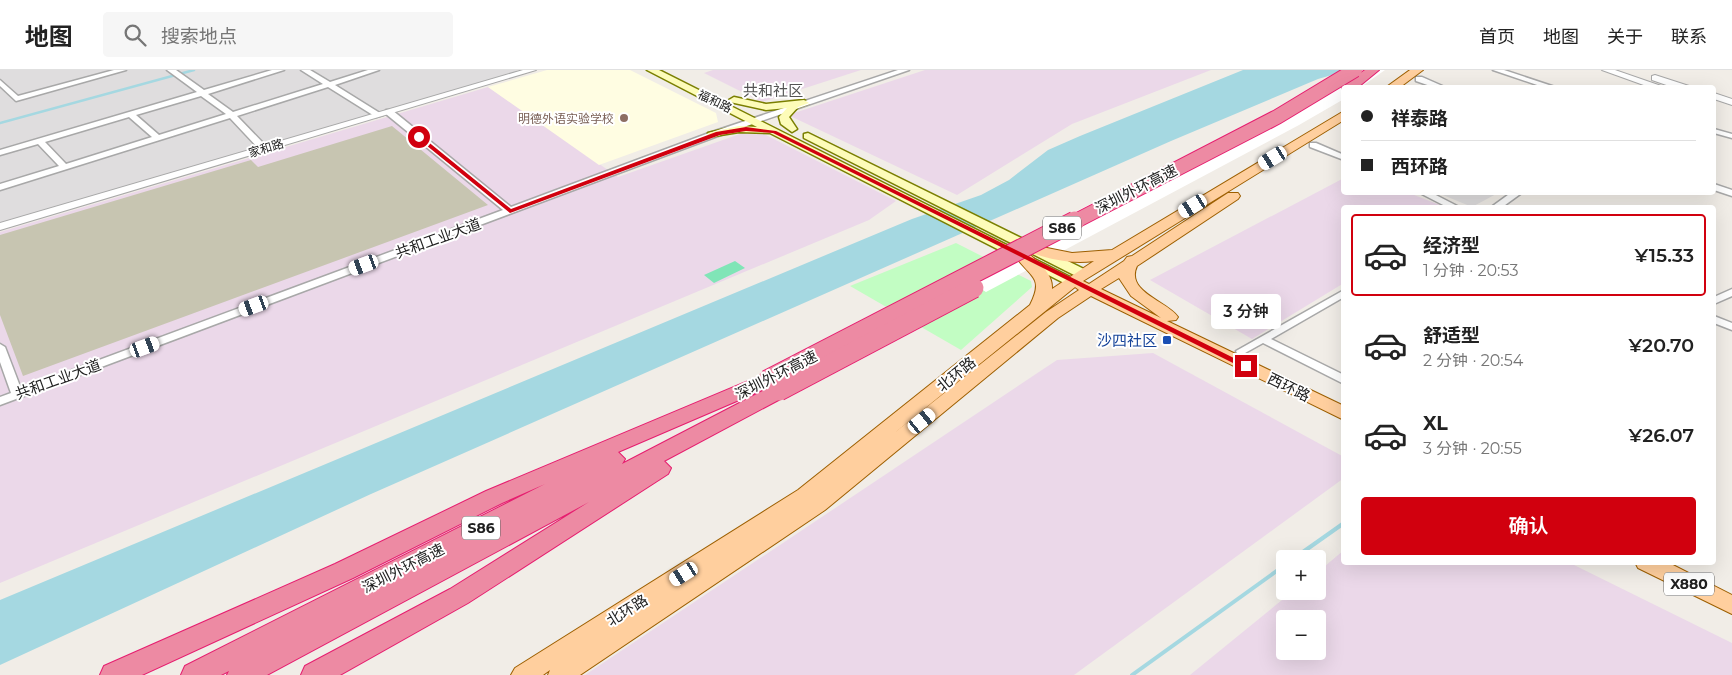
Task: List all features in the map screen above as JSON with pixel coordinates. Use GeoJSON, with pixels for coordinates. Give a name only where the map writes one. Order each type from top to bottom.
{"type":"FeatureCollection","features":[{"type":"Feature","properties":{"kind":"highway","name":"深圳外环高速"},"geometry":{"type":"LineString","coordinates":[[241,675],[773,386],[1260,126],[1354,70]]}},
{"type":"Feature","properties":{"kind":"highway"},"geometry":{"type":"LineString","coordinates":[[1352,85],[1373,70]]}},
{"type":"Feature","properties":{"kind":"highway","name":"深圳外环高速"},"geometry":{"type":"LineString","coordinates":[[195,675],[773,386],[1274,131],[1341,92]]}},
{"type":"Feature","properties":{"kind":"highway"},"geometry":{"type":"LineString","coordinates":[[114,675],[344,572],[494,497],[773,386]]}},
{"type":"Feature","properties":{"kind":"highway"},"geometry":{"type":"LineString","coordinates":[[315,675],[459,596],[773,386]]}},
{"type":"Feature","properties":{"kind":"main road","name":"福和路"},"geometry":{"type":"LineString","coordinates":[[652,70],[989,238],[1030,253],[1086,282]]}},
{"type":"Feature","properties":{"kind":"main road","name":"福和路"},"geometry":{"type":"LineString","coordinates":[[671,70],[1001,231],[1030,253]]}},
{"type":"Feature","properties":{"kind":"main road"},"geometry":{"type":"LineString","coordinates":[[1397,85],[1431,71]]}},
{"type":"Feature","properties":{"kind":"main road"},"geometry":{"type":"LineString","coordinates":[[1409,85],[1419,75]]}},
{"type":"Feature","properties":{"kind":"main road"},"geometry":{"type":"LineString","coordinates":[[734,100],[766,107],[804,103]]}},
{"type":"Feature","properties":{"kind":"main road"},"geometry":{"type":"LineString","coordinates":[[712,135],[721,129],[728,120],[729,113],[722,105]]}},
{"type":"Feature","properties":{"kind":"main road"},"geometry":{"type":"LineString","coordinates":[[792,129],[785,122],[784,117],[793,106]]}},
{"type":"Feature","properties":{"kind":"main road","name":"北环路"},"geometry":{"type":"LineString","coordinates":[[523,675],[805,495],[1045,311],[1086,282],[1341,117]]}},
{"type":"Feature","properties":{"kind":"main road","name":"北环路"},"geometry":{"type":"LineString","coordinates":[[1086,282],[1130,253],[1341,128]]}},
{"type":"Feature","properties":{"kind":"main road"},"geometry":{"type":"LineString","coordinates":[[712,135],[746,129],[780,134]]}},
{"type":"Feature","properties":{"kind":"main road"},"geometry":{"type":"LineString","coordinates":[[1030,253],[1079,258],[1130,253],[1126,275],[1128,283],[1135,291],[1170,317]]}},
{"type":"Feature","properties":{"kind":"main road"},"geometry":{"type":"LineString","coordinates":[[1030,253],[1046,282],[1045,311],[1092,303],[1108,305],[1146,317]]}},
{"type":"Feature","properties":{"kind":"main road","name":"西环路"},"geometry":{"type":"LineString","coordinates":[[1086,282],[1170,317],[1341,401]]}},
{"type":"Feature","properties":{"kind":"main road","name":"西环路"},"geometry":{"type":"LineString","coordinates":[[1086,282],[1146,317],[1341,413]]}},
{"type":"Feature","properties":{"kind":"main road","name":"北环路"},"geometry":{"type":"LineString","coordinates":[[560,675],[818,505],[1045,311]]}},
{"type":"Feature","properties":{"kind":"main road","name":"X880"},"geometry":{"type":"LineString","coordinates":[[1652,565],[1732,605]]}},
{"type":"Feature","properties":{"kind":"main road","name":"X880"},"geometry":{"type":"LineString","coordinates":[[1677,565],[1732,592]]}},
{"type":"Feature","properties":{"kind":"street"},"geometry":{"type":"LineString","coordinates":[[78,70],[89,79]]}},
{"type":"Feature","properties":{"kind":"street"},"geometry":{"type":"LineString","coordinates":[[0,82],[16,98],[122,70]]}},
{"type":"Feature","properties":{"kind":"street"},"geometry":{"type":"LineString","coordinates":[[171,70],[232,115],[264,149]]}},
{"type":"Feature","properties":{"kind":"street"},"geometry":{"type":"LineString","coordinates":[[0,152],[280,70]]}},
{"type":"Feature","properties":{"kind":"street"},"geometry":{"type":"LineString","coordinates":[[305,70],[384,113],[510,211]]}},
{"type":"Feature","properties":{"kind":"street"},"geometry":{"type":"LineString","coordinates":[[0,187],[375,70]]}},
{"type":"Feature","properties":{"kind":"street","name":"家和路"},"geometry":{"type":"LineString","coordinates":[[0,227],[384,113],[514,72],[532,70]]}},
{"type":"Feature","properties":{"kind":"street","name":"共和工业大道"},"geometry":{"type":"LineString","coordinates":[[0,400],[712,135],[793,106],[905,70]]}},
{"type":"Feature","properties":{"kind":"street"},"geometry":{"type":"LineString","coordinates":[[1497,70],[1545,85]]}},
{"type":"Feature","properties":{"kind":"street"},"geometry":{"type":"LineString","coordinates":[[1606,70],[1654,85]]}},
{"type":"Feature","properties":{"kind":"street"},"geometry":{"type":"LineString","coordinates":[[1630,70],[1677,85]]}},
{"type":"Feature","properties":{"kind":"street"},"geometry":{"type":"LineString","coordinates":[[1419,75],[1438,85]]}},
{"type":"Feature","properties":{"kind":"street"},"geometry":{"type":"LineString","coordinates":[[1716,97],[1732,102]]}},
{"type":"Feature","properties":{"kind":"street"},"geometry":{"type":"LineString","coordinates":[[1716,105],[1732,109]]}},
{"type":"Feature","properties":{"kind":"street"},"geometry":{"type":"LineString","coordinates":[[130,114],[158,138]]}},
{"type":"Feature","properties":{"kind":"street"},"geometry":{"type":"LineString","coordinates":[[1716,132],[1732,136]]}},
{"type":"Feature","properties":{"kind":"street"},"geometry":{"type":"LineString","coordinates":[[39,141],[65,167]]}},
{"type":"Feature","properties":{"kind":"street"},"geometry":{"type":"LineString","coordinates":[[1313,145],[1341,157]]}},
{"type":"Feature","properties":{"kind":"street"},"geometry":{"type":"LineString","coordinates":[[1716,188],[1732,193]]}},
{"type":"Feature","properties":{"kind":"street"},"geometry":{"type":"LineString","coordinates":[[1429,195],[1450,205]]}},
{"type":"Feature","properties":{"kind":"street"},"geometry":{"type":"LineString","coordinates":[[1499,205],[1514,195]]}},
{"type":"Feature","properties":{"kind":"street"},"geometry":{"type":"LineString","coordinates":[[1716,300],[1732,292]]}},
{"type":"Feature","properties":{"kind":"street"},"geometry":{"type":"LineString","coordinates":[[1241,351],[1341,295]]}},
{"type":"Feature","properties":{"kind":"street"},"geometry":{"type":"LineString","coordinates":[[1716,320],[1732,327]]}},
{"type":"Feature","properties":{"kind":"street"},"geometry":{"type":"LineString","coordinates":[[1263,339],[1341,378]]}},
{"type":"Feature","properties":{"kind":"street"},"geometry":{"type":"LineString","coordinates":[[0,347],[17,394]]}},
{"type":"Feature","properties":{"kind":"shaded area"},"geometry":{"type":"Polygon","coordinates":[[[0,70],[516,70],[518,71],[0,224],[0,70]]]}},
{"type":"Feature","properties":{"kind":"shaded area","name":"明德外语实验学校"},"geometry":{"type":"Polygon","coordinates":[[[547,70],[630,70],[716,113],[718,122],[599,165],[488,87],[547,70]]]}},
{"type":"Feature","properties":{"kind":"shaded area"},"geometry":{"type":"Polygon","coordinates":[[[713,70],[861,70],[762,102],[704,73],[713,70]]]}},
{"type":"Feature","properties":{"kind":"shaded area"},"geometry":{"type":"Polygon","coordinates":[[[925,70],[1211,70],[1072,124],[957,195],[788,115],[925,70]]]}},
{"type":"Feature","properties":{"kind":"shaded area"},"geometry":{"type":"Polygon","coordinates":[[[488,87],[618,177],[754,129],[896,201],[869,220],[0,583],[0,232],[488,87]]]}},
{"type":"Feature","properties":{"kind":"shaded area"},"geometry":{"type":"Polygon","coordinates":[[[392,126],[488,205],[23,376],[0,315],[0,235],[251,160],[258,167],[392,126]]]}},
{"type":"Feature","properties":{"kind":"shaded area"},"geometry":{"type":"Polygon","coordinates":[[[1341,180],[1341,195],[1414,195],[1440,205],[1341,205],[1341,285],[1252,339],[1150,280],[1341,180]]]}},
{"type":"Feature","properties":{"kind":"shaded area"},"geometry":{"type":"Polygon","coordinates":[[[1443,195],[1494,195],[1476,205],[1467,205],[1443,195]]]}},
{"type":"Feature","properties":{"kind":"shaded area"},"geometry":{"type":"Polygon","coordinates":[[[1153,353],[1341,455],[1341,480],[1074,675],[585,675],[1057,360],[1153,353]]]}},
{"type":"Feature","properties":{"kind":"shaded area"},"geometry":{"type":"Polygon","coordinates":[[[1341,553],[1341,565],[1574,565],[1732,643],[1732,675],[1190,675],[1282,600],[1326,600],[1326,565],[1341,553]]]}},
{"type":"Feature","properties":{"kind":"green space"},"geometry":{"type":"Polygon","coordinates":[[[956,243],[1031,281],[1032,287],[961,350],[850,286],[956,243]]]}},
{"type":"Feature","properties":{"kind":"green space"},"geometry":{"type":"Polygon","coordinates":[[[735,261],[745,268],[714,283],[704,275],[735,261]]]}},
{"type":"Feature","properties":{"kind":"water"},"geometry":{"type":"Polygon","coordinates":[[[1243,70],[1374,70],[1332,75],[1318,79],[1171,141],[371,494],[0,665],[0,600],[912,219],[981,195],[1009,180],[1048,150],[1243,70]]]}},
{"type":"Feature","properties":{"kind":"pier"},"geometry":{"type":"Polygon","coordinates":[[[1342,70],[1385,70],[1364,85],[1341,85],[1341,101],[986,292],[955,273],[1268,114],[1342,70]]]}},
{"type":"Feature","properties":{"kind":"waterway"},"geometry":{"type":"LineString","coordinates":[[0,123],[194,70]]}},
{"type":"Feature","properties":{"kind":"waterway"},"geometry":{"type":"LineString","coordinates":[[1306,550],[1341,525]]}},
{"type":"Feature","properties":{"kind":"waterway"},"geometry":{"type":"LineString","coordinates":[[1132,675],[1276,571]]}},
{"type":"Feature","properties":{"kind":"place","name":"明德外语实验学校"},"geometry":{"type":"Point","coordinates":[624,118]}},
{"type":"Feature","properties":{"kind":"place","name":"沙四社区"},"geometry":{"type":"Point","coordinates":[1167,340]}},
{"type":"Feature","properties":{"kind":"district","name":"共和社区"},"geometry":{"type":"Point","coordinates":[773,90]}},
{"type":"Feature","properties":{"kind":"route"},"geometry":{"type":"LineString","coordinates":[[419,137],[510,211],[718,133],[746,129],[774,132],[914,200],[1072,282],[1246,366]]}}]}
